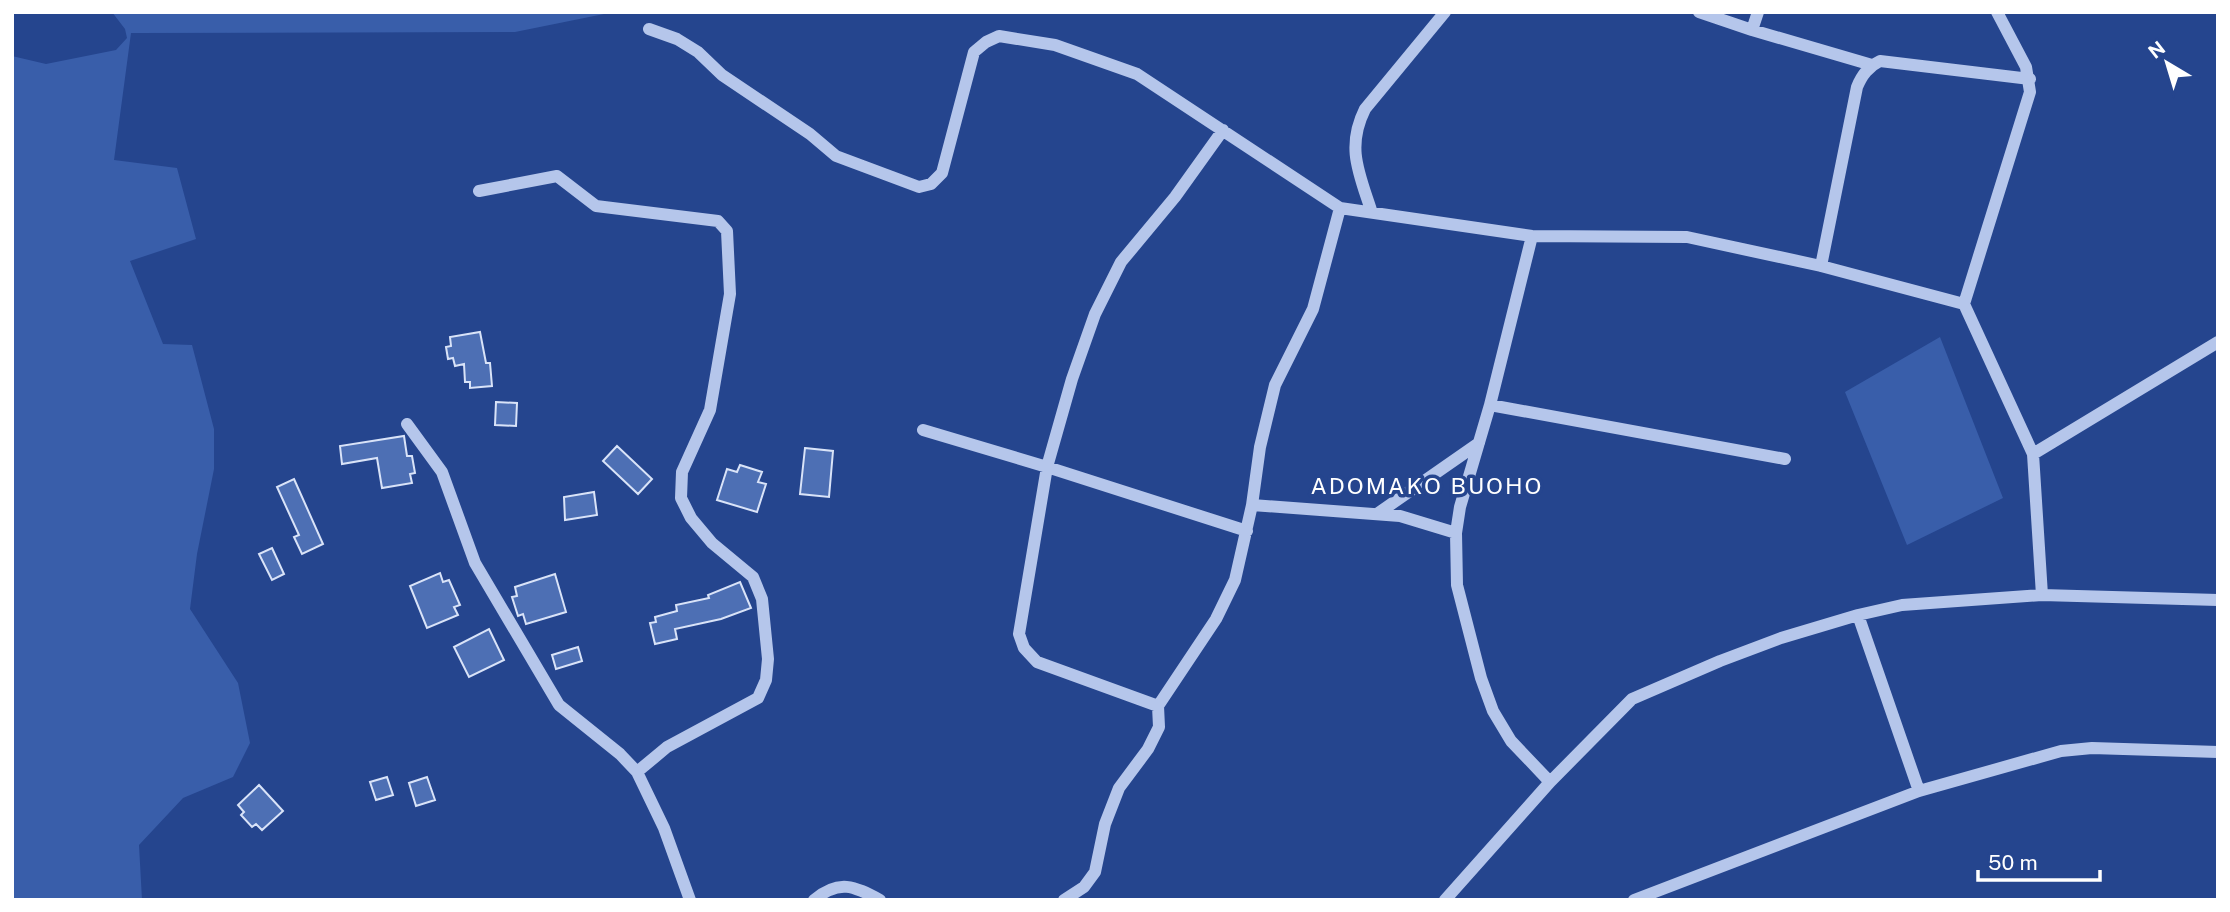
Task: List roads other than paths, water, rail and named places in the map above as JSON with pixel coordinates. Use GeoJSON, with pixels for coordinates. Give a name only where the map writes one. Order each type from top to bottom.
{"type":"FeatureCollection","features":[{"type":"Feature","properties":{"kind":"street"},"geometry":{"type":"LineString","coordinates":[[1371,210],[1354,151],[1356,127],[1365,109],[1445,12]]}},
{"type":"Feature","properties":{"kind":"street"},"geometry":{"type":"LineString","coordinates":[[1699,12],[1872,65]]}},
{"type":"Feature","properties":{"kind":"street"},"geometry":{"type":"LineString","coordinates":[[1752,30],[1758,12]]}},
{"type":"Feature","properties":{"kind":"street"},"geometry":{"type":"LineString","coordinates":[[1997,12],[2026,67],[2030,92],[1964,304],[2032,454],[2042,595]]}},
{"type":"Feature","properties":{"kind":"street"},"geometry":{"type":"LineString","coordinates":[[649,29],[677,39],[698,52],[722,75],[810,134],[836,156],[919,187],[931,184],[942,173],[974,52],[999,36],[1055,46],[1137,74],[1340,208],[1371,210],[1532,236],[1687,237],[1821,266],[1964,304]]}},
{"type":"Feature","properties":{"kind":"street"},"geometry":{"type":"LineString","coordinates":[[1821,266],[1857,88],[1862,76],[1872,65],[1880,61],[2030,79]]}},
{"type":"Feature","properties":{"kind":"street"},"geometry":{"type":"LineString","coordinates":[[1158,706],[1037,662],[1024,648],[1018,635],[1047,467],[1072,379],[1096,314],[1121,262],[1175,197],[1223,130]]}},
{"type":"Feature","properties":{"kind":"street"},"geometry":{"type":"LineString","coordinates":[[479,191],[557,176],[596,206],[718,221],[727,231],[730,294],[710,411],[682,472],[681,498],[691,518],[712,543],[752,577],[762,599],[768,659],[766,680],[758,698],[667,747],[637,772]]}},
{"type":"Feature","properties":{"kind":"street"},"geometry":{"type":"LineString","coordinates":[[1064,900],[1084,887],[1095,872],[1105,824],[1119,788],[1148,749],[1159,727],[1158,706],[1216,619],[1235,580],[1252,505],[1260,447],[1275,385],[1313,309],[1340,208]]}},
{"type":"Feature","properties":{"kind":"street"},"geometry":{"type":"LineString","coordinates":[[1532,236],[1490,405],[1460,508],[1456,533],[1457,585],[1481,678],[1493,711],[1511,741],[1550,782]]}},
{"type":"Feature","properties":{"kind":"street"},"geometry":{"type":"LineString","coordinates":[[2032,454],[2218,342]]}},
{"type":"Feature","properties":{"kind":"street"},"geometry":{"type":"LineString","coordinates":[[1490,405],[1785,459]]}},
{"type":"Feature","properties":{"kind":"street"},"geometry":{"type":"LineString","coordinates":[[407,424],[442,472],[475,563],[559,705],[620,754],[637,772],[664,828],[690,900]]}},
{"type":"Feature","properties":{"kind":"street"},"geometry":{"type":"LineString","coordinates":[[923,430],[1247,531]]}},
{"type":"Feature","properties":{"kind":"street"},"geometry":{"type":"LineString","coordinates":[[1377,514],[1479,443]]}},
{"type":"Feature","properties":{"kind":"street"},"geometry":{"type":"LineString","coordinates":[[1252,505],[1400,516],[1456,533]]}},
{"type":"Feature","properties":{"kind":"street"},"geometry":{"type":"LineString","coordinates":[[1445,900],[1550,782],[1632,699],[1781,638],[1858,615],[1902,606],[2042,595],[2218,600]]}},
{"type":"Feature","properties":{"kind":"street"},"geometry":{"type":"LineString","coordinates":[[1858,615],[1919,791]]}},
{"type":"Feature","properties":{"kind":"street"},"geometry":{"type":"LineString","coordinates":[[1634,900],[1919,791],[2061,751],[2092,748],[2218,752]]}},
{"type":"Feature","properties":{"kind":"street"},"geometry":{"type":"LineString","coordinates":[[814,900],[825,890],[845,885],[880,900]]}},
{"type":"Feature","properties":{"kind":"district","name":"ADOMAKO BUOHO"},"geometry":{"type":"Point","coordinates":[1427,486]}}]}
